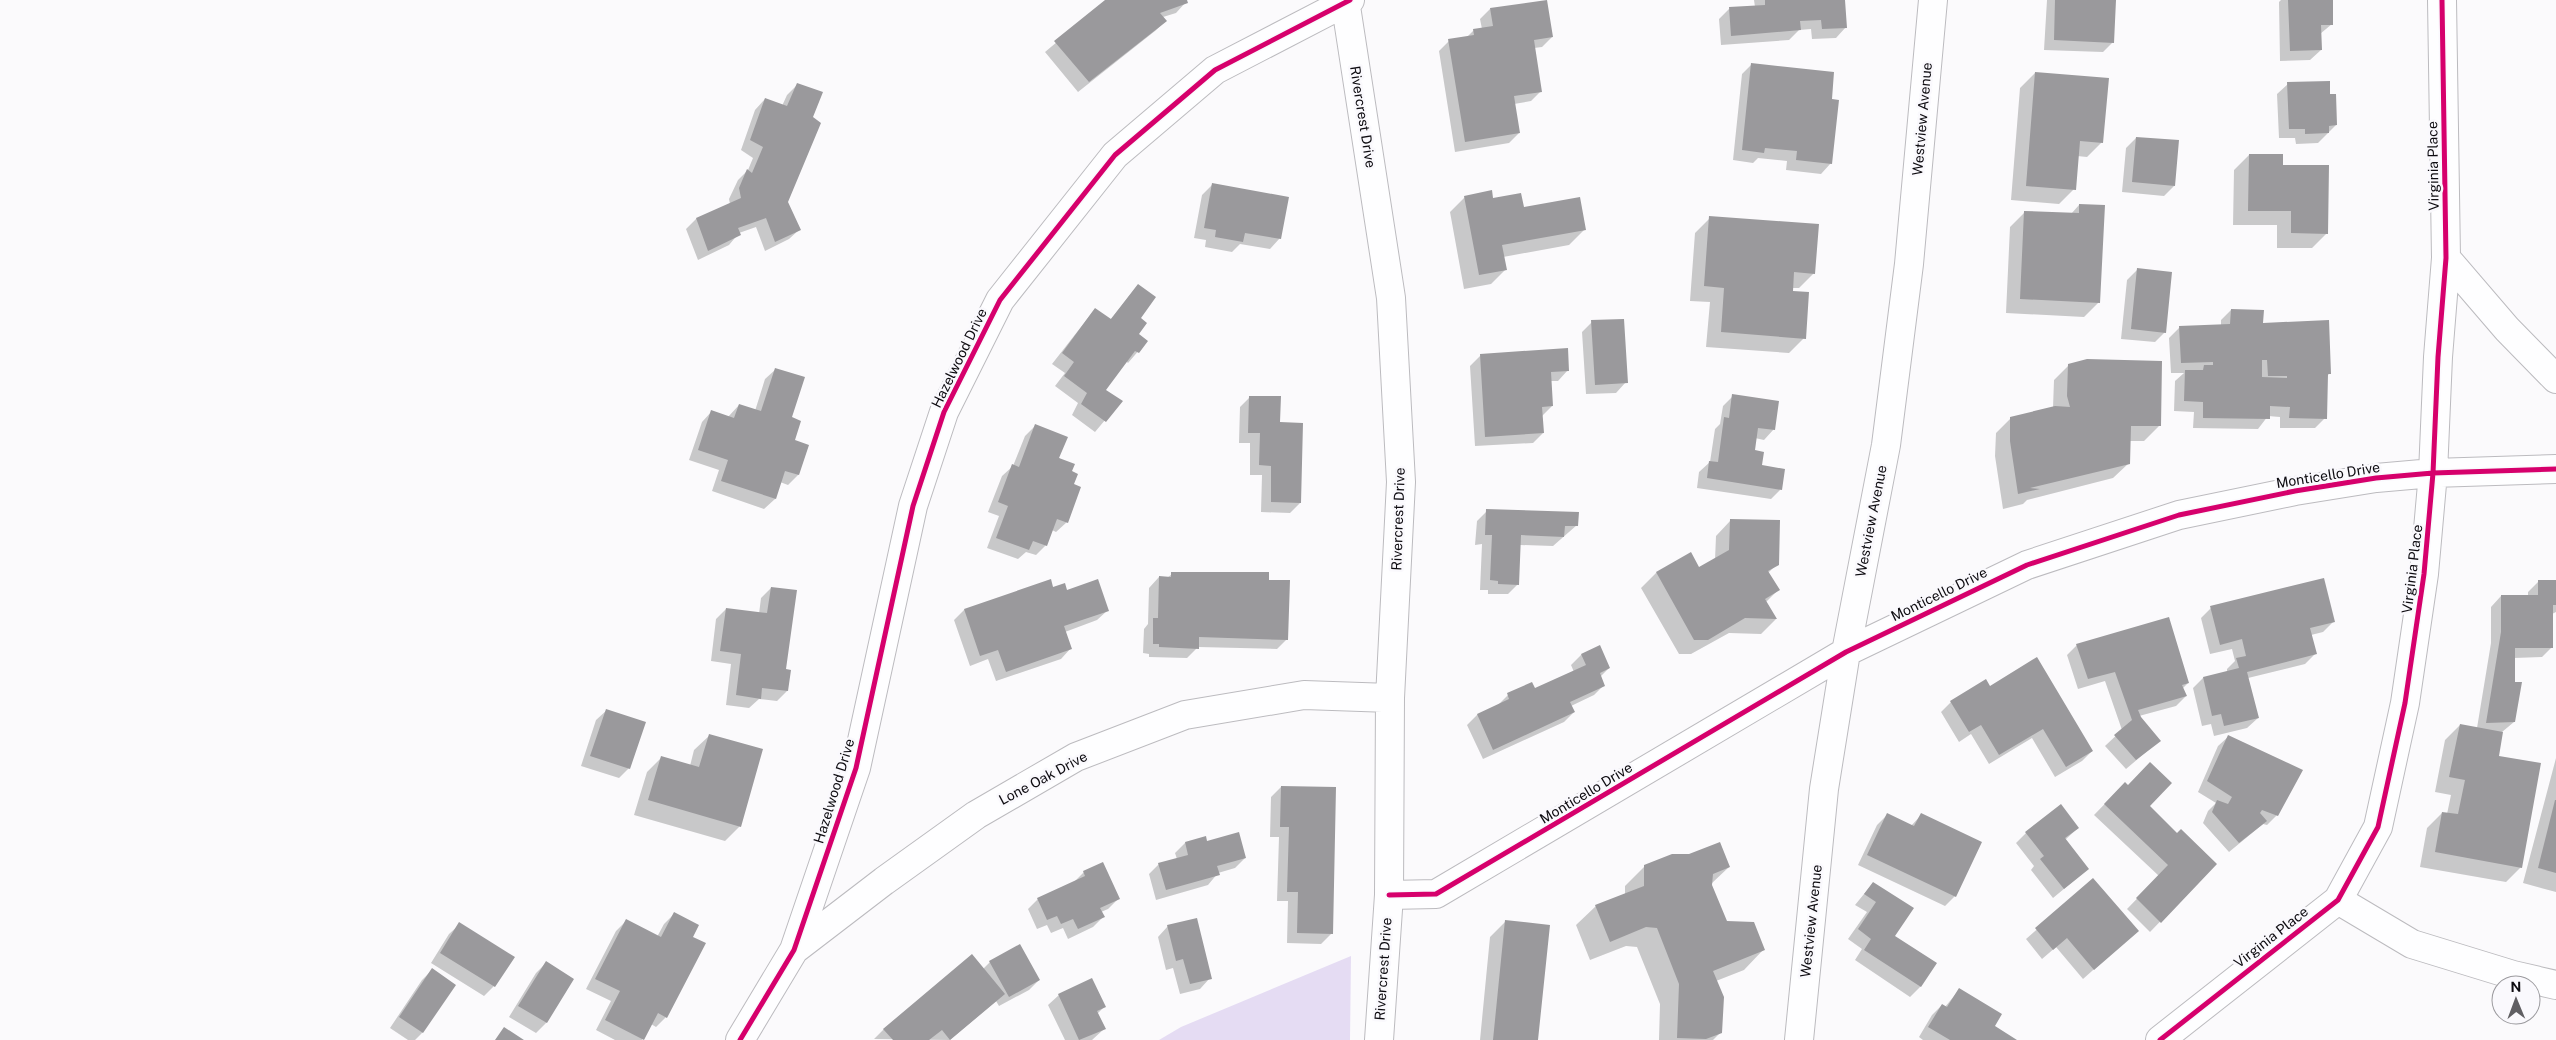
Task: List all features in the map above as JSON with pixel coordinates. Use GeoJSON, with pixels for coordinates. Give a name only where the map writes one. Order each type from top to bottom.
{"type":"FeatureCollection","features":[{"type":"Feature","properties":{"kind":"street","name":"Westview Avenue"},"geometry":{"type":"LineString","coordinates":[[1799,1040],[1824,789],[1846,652],[1886,445],[1909,264],[1933,0]]}},
{"type":"Feature","properties":{"kind":"street","name":"Virginia Place"},"geometry":{"type":"LineString","coordinates":[[2160,1040],[2338,900],[2378,827],[2405,703],[2424,574],[2433,473],[2438,357],[2446,258],[2442,0]]}},
{"type":"Feature","properties":{"kind":"street","name":"Rivercrest Drive"},"geometry":{"type":"LineString","coordinates":[[1347,1],[1391,298],[1401,482],[1390,698],[1389,895],[1379,1040]]}},
{"type":"Feature","properties":{"kind":"street","name":"Hazelwood Drive"},"geometry":{"type":"LineString","coordinates":[[740,1040],[794,950],[856,768],[913,506],[944,412],[1000,300],[1115,155],[1215,70],[1347,1]]}},
{"type":"Feature","properties":{"kind":"street"},"geometry":{"type":"LineString","coordinates":[[2446,258],[2507,330],[2556,379]]}},
{"type":"Feature","properties":{"kind":"street","name":"Monticello Drive"},"geometry":{"type":"LineString","coordinates":[[1389,895],[1436,894],[1846,652],[2026,565],[2179,515],[2295,491],[2376,478],[2433,473],[2556,469]]}},
{"type":"Feature","properties":{"kind":"street","name":"Lone Oak Drive"},"geometry":{"type":"LineString","coordinates":[[794,950],[884,880],[976,815],[1076,758],[1186,715],[1304,695],[1390,698]]}},
{"type":"Feature","properties":{"kind":"street"},"geometry":{"type":"LineString","coordinates":[[2338,900],[2412,944],[2513,976],[2556,985]]}},
{"type":"Feature","properties":{"kind":"shaded area"},"geometry":{"type":"Polygon","coordinates":[[[1351,956],[1350,1040],[1159,1040],[1181,1027],[1351,956]]]}},
{"type":"Feature","properties":{"kind":"building"},"geometry":{"type":"Polygon","coordinates":[[[1105,0],[1187,0],[1188,3],[1160,13],[1167,21],[1089,82],[1054,41],[1105,0]]]}},
{"type":"Feature","properties":{"kind":"building"},"geometry":{"type":"Polygon","coordinates":[[[1547,0],[1553,37],[1534,40],[1542,92],[1514,96],[1520,133],[1465,142],[1448,39],[1474,35],[1473,29],[1493,26],[1490,8],[1547,0]]]}},
{"type":"Feature","properties":{"kind":"building"},"geometry":{"type":"Polygon","coordinates":[[[1765,0],[1845,0],[1847,28],[1822,29],[1821,20],[1800,21],[1801,30],[1731,36],[1729,7],[1765,5],[1765,0]]]}},
{"type":"Feature","properties":{"kind":"building"},"geometry":{"type":"Polygon","coordinates":[[[2055,0],[2116,0],[2114,43],[2054,40],[2055,0]]]}},
{"type":"Feature","properties":{"kind":"building"},"geometry":{"type":"Polygon","coordinates":[[[2288,0],[2333,0],[2333,25],[2321,25],[2322,50],[2290,51],[2288,0]]]}},
{"type":"Feature","properties":{"kind":"building"},"geometry":{"type":"Polygon","coordinates":[[[1751,63],[1834,72],[1832,99],[1839,100],[1832,164],[1796,160],[1797,151],[1765,148],[1764,153],[1742,150],[1751,63]]]}},
{"type":"Feature","properties":{"kind":"building"},"geometry":{"type":"Polygon","coordinates":[[[2035,72],[2109,78],[2103,143],[2080,141],[2076,190],[2026,186],[2035,72]]]}},
{"type":"Feature","properties":{"kind":"building"},"geometry":{"type":"Polygon","coordinates":[[[2330,81],[2330,94],[2336,94],[2337,125],[2329,126],[2329,133],[2305,134],[2305,129],[2289,129],[2287,82],[2330,81]]]}},
{"type":"Feature","properties":{"kind":"building"},"geometry":{"type":"Polygon","coordinates":[[[797,83],[823,92],[813,117],[821,123],[788,202],[801,230],[775,242],[766,218],[738,228],[741,235],[708,251],[696,218],[741,198],[739,188],[747,169],[752,173],[763,147],[750,140],[765,98],[787,106],[797,83]]]}},
{"type":"Feature","properties":{"kind":"building"},"geometry":{"type":"Polygon","coordinates":[[[2136,137],[2179,140],[2175,186],[2132,182],[2136,137]]]}},
{"type":"Feature","properties":{"kind":"building"},"geometry":{"type":"Polygon","coordinates":[[[2249,154],[2283,154],[2283,165],[2329,165],[2328,234],[2291,233],[2291,211],[2248,211],[2249,154]]]}},
{"type":"Feature","properties":{"kind":"building"},"geometry":{"type":"Polygon","coordinates":[[[1212,183],[1289,197],[1281,239],[1245,233],[1243,242],[1215,237],[1216,230],[1204,228],[1212,183]]]}},
{"type":"Feature","properties":{"kind":"building"},"geometry":{"type":"Polygon","coordinates":[[[1492,190],[1493,198],[1521,193],[1524,207],[1580,197],[1586,230],[1502,245],[1507,270],[1479,275],[1464,196],[1492,190]]]}},
{"type":"Feature","properties":{"kind":"building"},"geometry":{"type":"Polygon","coordinates":[[[2079,204],[2105,205],[2100,303],[2020,299],[2024,211],[2079,213],[2079,204]]]}},
{"type":"Feature","properties":{"kind":"building"},"geometry":{"type":"Polygon","coordinates":[[[1709,216],[1819,224],[1815,274],[1794,272],[1793,291],[1809,292],[1806,339],[1721,332],[1724,288],[1704,286],[1709,216]]]}},
{"type":"Feature","properties":{"kind":"building"},"geometry":{"type":"Polygon","coordinates":[[[2137,268],[2172,272],[2166,333],[2131,329],[2137,268]]]}},
{"type":"Feature","properties":{"kind":"building"},"geometry":{"type":"Polygon","coordinates":[[[1138,284],[1156,297],[1141,318],[1147,323],[1139,334],[1148,341],[1139,353],[1135,351],[1106,390],[1123,401],[1106,422],[1081,404],[1087,393],[1064,376],[1074,362],[1062,353],[1095,308],[1111,319],[1138,284]]]}},
{"type":"Feature","properties":{"kind":"building"},"geometry":{"type":"Polygon","coordinates":[[[2231,309],[2264,310],[2263,323],[2329,320],[2331,374],[2328,374],[2327,419],[2289,418],[2290,407],[2270,406],[2270,419],[2203,418],[2203,402],[2184,401],[2185,370],[2203,370],[2204,365],[2213,365],[2213,362],[2181,363],[2179,326],[2230,324],[2231,309]],[[2262,360],[2262,377],[2287,378],[2287,376],[2268,376],[2267,360],[2262,360]]]}},
{"type":"Feature","properties":{"kind":"building"},"geometry":{"type":"Polygon","coordinates":[[[1624,319],[1628,383],[1595,385],[1591,320],[1624,319]]]}},
{"type":"Feature","properties":{"kind":"building"},"geometry":{"type":"Polygon","coordinates":[[[1568,348],[1569,371],[1551,372],[1553,406],[1542,407],[1544,433],[1485,437],[1480,354],[1568,348]]]}},
{"type":"Feature","properties":{"kind":"building"},"geometry":{"type":"Polygon","coordinates":[[[2087,359],[2162,361],[2161,426],[2131,426],[2130,464],[2030,488],[2040,489],[2018,494],[2010,441],[2010,417],[2055,406],[2070,407],[2067,396],[2068,364],[2087,359]]]}},
{"type":"Feature","properties":{"kind":"building"},"geometry":{"type":"Polygon","coordinates":[[[775,368],[805,377],[792,417],[801,421],[795,440],[809,445],[799,475],[785,471],[776,499],[721,481],[728,460],[698,450],[711,410],[734,418],[739,404],[761,411],[775,368]]]}},
{"type":"Feature","properties":{"kind":"building"},"geometry":{"type":"Polygon","coordinates":[[[1732,394],[1779,401],[1775,430],[1758,428],[1755,450],[1764,452],[1762,465],[1785,469],[1782,490],[1707,478],[1709,461],[1718,462],[1724,417],[1729,418],[1732,394]]]}},
{"type":"Feature","properties":{"kind":"building"},"geometry":{"type":"Polygon","coordinates":[[[1249,396],[1281,396],[1280,422],[1303,423],[1301,503],[1271,502],[1271,466],[1259,465],[1260,433],[1248,433],[1249,396]]]}},
{"type":"Feature","properties":{"kind":"building"},"geometry":{"type":"Polygon","coordinates":[[[1035,424],[1068,437],[1059,458],[1075,464],[1072,471],[1078,474],[1074,484],[1081,487],[1068,523],[1057,519],[1047,546],[1033,541],[1029,550],[996,538],[1008,506],[998,502],[1012,464],[1019,467],[1035,424]]]}},
{"type":"Feature","properties":{"kind":"building"},"geometry":{"type":"Polygon","coordinates":[[[1486,509],[1579,512],[1578,526],[1565,526],[1564,537],[1521,535],[1519,585],[1498,584],[1498,581],[1490,580],[1492,535],[1485,535],[1486,509]]]}},
{"type":"Feature","properties":{"kind":"building"},"geometry":{"type":"Polygon","coordinates":[[[1730,519],[1780,520],[1779,565],[1768,571],[1780,590],[1765,599],[1777,619],[1745,618],[1708,640],[1694,640],[1656,572],[1691,552],[1699,567],[1729,550],[1730,519]]]}},
{"type":"Feature","properties":{"kind":"building"},"geometry":{"type":"Polygon","coordinates":[[[1171,572],[1269,572],[1269,580],[1290,580],[1288,640],[1199,637],[1199,649],[1159,647],[1159,644],[1153,644],[1153,618],[1158,618],[1159,576],[1171,577],[1171,572]]]}},
{"type":"Feature","properties":{"kind":"building"},"geometry":{"type":"Polygon","coordinates":[[[2324,578],[2335,622],[2310,628],[2317,654],[2247,672],[2259,718],[2224,726],[2221,714],[2212,716],[2203,677],[2239,668],[2236,658],[2246,656],[2242,639],[2220,645],[2210,606],[2324,578]]]}},
{"type":"Feature","properties":{"kind":"building"},"geometry":{"type":"Polygon","coordinates":[[[1051,579],[1053,587],[1065,583],[1067,590],[1098,579],[1109,611],[1064,626],[1072,649],[1006,672],[998,650],[980,656],[964,609],[1051,579]]]}},
{"type":"Feature","properties":{"kind":"building"},"geometry":{"type":"Polygon","coordinates":[[[2538,580],[2556,580],[2556,605],[2553,605],[2553,648],[2515,648],[2515,682],[2522,682],[2515,722],[2486,723],[2501,632],[2501,595],[2538,595],[2538,580]]]}},
{"type":"Feature","properties":{"kind":"building"},"geometry":{"type":"Polygon","coordinates":[[[771,587],[797,590],[786,669],[791,670],[788,691],[762,688],[761,699],[736,695],[741,654],[720,651],[726,608],[767,613],[771,587]]]}},
{"type":"Feature","properties":{"kind":"building"},"geometry":{"type":"Polygon","coordinates":[[[2169,617],[2189,683],[2182,685],[2187,696],[2138,710],[2141,717],[2161,741],[2136,760],[2114,735],[2132,720],[2115,672],[2088,679],[2076,644],[2169,617]]]}},
{"type":"Feature","properties":{"kind":"building"},"geometry":{"type":"Polygon","coordinates":[[[1600,645],[1610,668],[1600,673],[1605,686],[1570,702],[1575,712],[1493,750],[1477,714],[1509,699],[1507,693],[1532,682],[1535,688],[1586,665],[1581,654],[1600,645]]]}},
{"type":"Feature","properties":{"kind":"building"},"geometry":{"type":"Polygon","coordinates":[[[2037,657],[2093,751],[2066,767],[2043,729],[1999,755],[1981,725],[1969,732],[1950,701],[1986,679],[1990,686],[2037,657]]]}},
{"type":"Feature","properties":{"kind":"building"},"geometry":{"type":"Polygon","coordinates":[[[606,709],[646,722],[630,769],[590,756],[606,709]]]}},
{"type":"Feature","properties":{"kind":"building"},"geometry":{"type":"Polygon","coordinates":[[[2460,724],[2503,732],[2499,756],[2541,763],[2522,868],[2435,852],[2442,812],[2458,814],[2465,780],[2449,777],[2460,724]]]}},
{"type":"Feature","properties":{"kind":"building"},"geometry":{"type":"Polygon","coordinates":[[[709,734],[763,749],[741,827],[648,800],[661,756],[699,767],[709,734]]]}},
{"type":"Feature","properties":{"kind":"building"},"geometry":{"type":"Polygon","coordinates":[[[2228,735],[2303,770],[2278,816],[2262,810],[2260,813],[2267,821],[2239,843],[2212,812],[2217,800],[2228,804],[2232,797],[2207,781],[2228,735]]]}},
{"type":"Feature","properties":{"kind":"building"},"geometry":{"type":"Polygon","coordinates":[[[2150,762],[2172,783],[2150,806],[2177,833],[2181,829],[2217,864],[2161,923],[2136,898],[2168,865],[2104,804],[2125,782],[2128,785],[2150,762]]]}},
{"type":"Feature","properties":{"kind":"building"},"geometry":{"type":"Polygon","coordinates":[[[1281,786],[1336,787],[1333,934],[1297,933],[1298,892],[1287,892],[1289,827],[1280,827],[1281,786]]]}},
{"type":"Feature","properties":{"kind":"building"},"geometry":{"type":"Polygon","coordinates":[[[2556,800],[2556,873],[2538,868],[2556,800]]]}},
{"type":"Feature","properties":{"kind":"building"},"geometry":{"type":"Polygon","coordinates":[[[2061,804],[2079,828],[2065,838],[2089,869],[2064,889],[2040,859],[2044,856],[2025,832],[2061,804]]]}},
{"type":"Feature","properties":{"kind":"building"},"geometry":{"type":"Polygon","coordinates":[[[1887,813],[1914,826],[1921,813],[1982,842],[1956,897],[1867,855],[1887,813]]]}},
{"type":"Feature","properties":{"kind":"building"},"geometry":{"type":"Polygon","coordinates":[[[1239,832],[1246,858],[1217,866],[1220,875],[1166,890],[1158,863],[1188,855],[1185,842],[1206,836],[1207,841],[1239,832]]]}},
{"type":"Feature","properties":{"kind":"building"},"geometry":{"type":"Polygon","coordinates":[[[1720,842],[1730,867],[1713,874],[1712,885],[1727,921],[1754,922],[1765,950],[1713,971],[1724,997],[1722,1033],[1706,1039],[1677,1038],[1679,984],[1657,928],[1646,927],[1610,942],[1595,905],[1644,886],[1644,865],[1672,854],[1689,854],[1720,842]]]}},
{"type":"Feature","properties":{"kind":"building"},"geometry":{"type":"Polygon","coordinates":[[[1103,862],[1120,899],[1100,908],[1105,917],[1078,929],[1073,919],[1061,924],[1057,916],[1047,920],[1037,898],[1085,876],[1083,871],[1103,862]]]}},
{"type":"Feature","properties":{"kind":"building"},"geometry":{"type":"Polygon","coordinates":[[[2093,878],[2139,931],[2094,970],[2067,938],[2053,950],[2035,928],[2093,878]]]}},
{"type":"Feature","properties":{"kind":"building"},"geometry":{"type":"Polygon","coordinates":[[[1873,882],[1914,908],[1895,936],[1937,963],[1921,987],[1864,950],[1871,939],[1858,929],[1876,902],[1864,894],[1873,882]]]}},
{"type":"Feature","properties":{"kind":"building"},"geometry":{"type":"Polygon","coordinates":[[[674,912],[699,925],[693,937],[706,943],[667,1018],[658,1013],[644,1040],[605,1020],[620,991],[595,979],[626,919],[661,937],[674,912]]]}},
{"type":"Feature","properties":{"kind":"building"},"geometry":{"type":"Polygon","coordinates":[[[1197,918],[1212,979],[1190,984],[1183,959],[1176,961],[1167,925],[1197,918]]]}},
{"type":"Feature","properties":{"kind":"building"},"geometry":{"type":"Polygon","coordinates":[[[1505,920],[1550,925],[1538,1040],[1493,1040],[1505,920]]]}},
{"type":"Feature","properties":{"kind":"building"},"geometry":{"type":"Polygon","coordinates":[[[459,922],[515,957],[495,987],[440,953],[459,922]]]}},
{"type":"Feature","properties":{"kind":"building"},"geometry":{"type":"Polygon","coordinates":[[[1020,944],[1040,980],[1009,997],[989,961],[1020,944]]]}},
{"type":"Feature","properties":{"kind":"building"},"geometry":{"type":"Polygon","coordinates":[[[972,954],[1005,994],[950,1040],[942,1030],[929,1040],[893,1040],[883,1029],[972,954]]]}},
{"type":"Feature","properties":{"kind":"building"},"geometry":{"type":"Polygon","coordinates":[[[546,961],[574,979],[547,1023],[518,1006],[546,961]]]}},
{"type":"Feature","properties":{"kind":"building"},"geometry":{"type":"Polygon","coordinates":[[[432,968],[456,985],[423,1033],[399,1017],[432,968]]]}},
{"type":"Feature","properties":{"kind":"building"},"geometry":{"type":"Polygon","coordinates":[[[1092,978],[1106,1007],[1097,1011],[1106,1029],[1079,1040],[1058,994],[1092,978]]]}},
{"type":"Feature","properties":{"kind":"building"},"geometry":{"type":"Polygon","coordinates":[[[1959,988],[2002,1014],[1995,1026],[2017,1040],[1950,1040],[1928,1027],[1942,1004],[1947,1007],[1959,988]]]}},
{"type":"Feature","properties":{"kind":"building"},"geometry":{"type":"Polygon","coordinates":[[[504,1027],[524,1040],[495,1040],[504,1027]]]}},
{"type":"Feature","properties":{"kind":"cycle path"},"geometry":{"type":"LineString","coordinates":[[740,1040],[794,950],[856,768],[913,506],[944,412],[1000,300],[1115,155],[1215,70],[1350,0]]}},
{"type":"Feature","properties":{"kind":"cycle path"},"geometry":{"type":"LineString","coordinates":[[2160,1040],[2338,900],[2378,827],[2405,703],[2424,574],[2433,473],[2438,357],[2446,258],[2442,0]]}},
{"type":"Feature","properties":{"kind":"cycle path"},"geometry":{"type":"LineString","coordinates":[[1389,895],[1436,894],[1846,652],[2027,565],[2179,515],[2295,491],[2376,478],[2433,473],[2556,469]]}}]}
